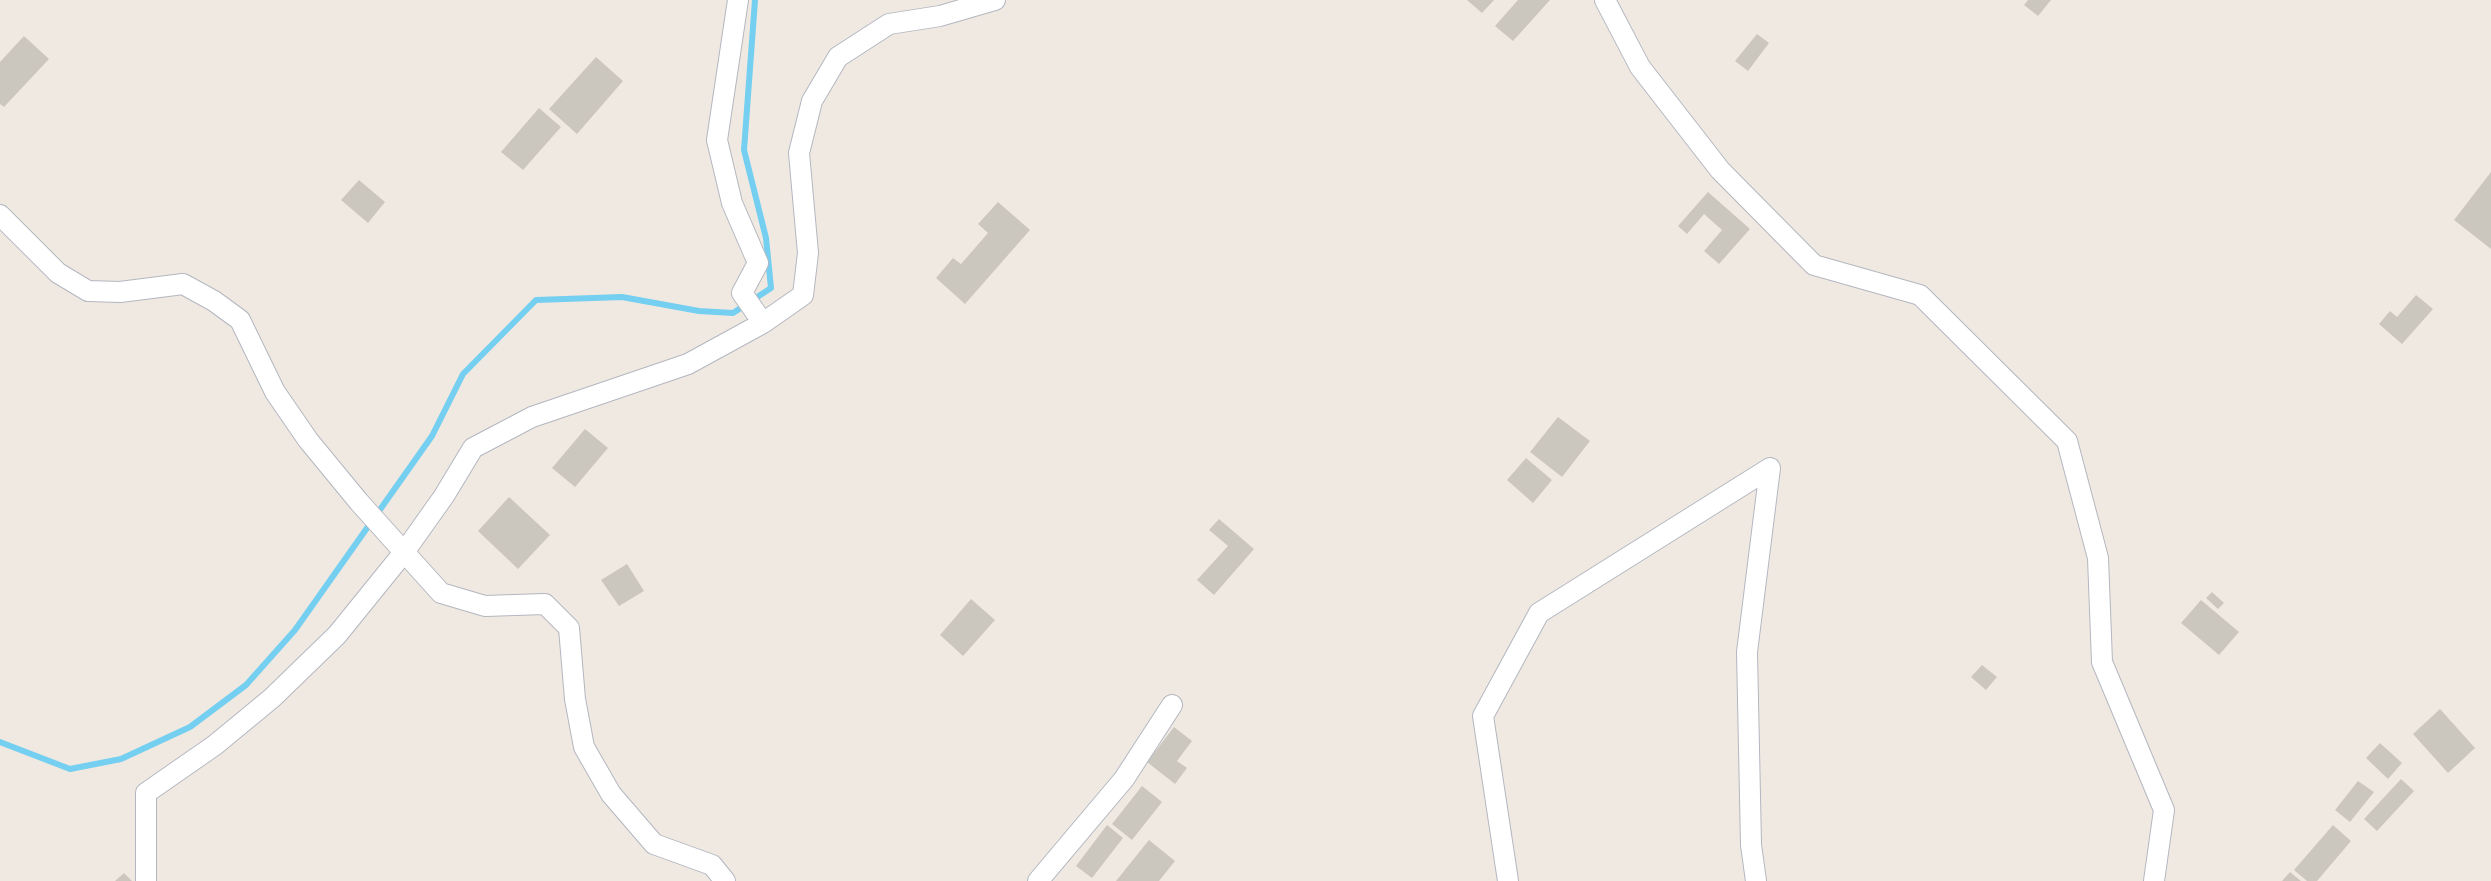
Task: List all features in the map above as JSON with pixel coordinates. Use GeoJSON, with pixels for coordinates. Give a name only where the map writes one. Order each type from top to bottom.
{"type":"FeatureCollection","features":[{"type":"Feature","properties":{"kind":"street"},"geometry":{"type":"LineString","coordinates":[[738,0],[717,140],[732,203],[758,263],[742,292],[764,323]]}},
{"type":"Feature","properties":{"kind":"street"},"geometry":{"type":"LineString","coordinates":[[146,881],[146,793],[215,745],[272,698],[337,635],[404,551],[444,496],[473,448],[532,417],[688,364],[764,323],[803,295],[808,253],[799,153],[812,101],[838,57],[889,24],[940,16],[995,0]]}},
{"type":"Feature","properties":{"kind":"street"},"geometry":{"type":"LineString","coordinates":[[1605,0],[1640,67],[1720,170],[1814,265],[1920,295],[2067,441],[2098,558],[2102,662],[2164,810],[2154,881]]}},
{"type":"Feature","properties":{"kind":"street"},"geometry":{"type":"LineString","coordinates":[[0,215],[58,273],[88,291],[120,292],[184,284],[214,301],[240,320],[275,392],[308,440],[441,593],[485,606],[545,604],[570,628],[575,700],[584,747],[611,794],[654,844],[712,865],[725,881]]}},
{"type":"Feature","properties":{"kind":"street"},"geometry":{"type":"LineString","coordinates":[[1508,881],[1483,716],[1539,613],[1770,468],[1747,652],[1751,845],[1756,881]]}},
{"type":"Feature","properties":{"kind":"street"},"geometry":{"type":"LineString","coordinates":[[1038,881],[1124,779],[1172,705]]}},
{"type":"Feature","properties":{"kind":"building"},"geometry":{"type":"Polygon","coordinates":[[[1467,0],[1494,0],[1482,13],[1467,0]]]}},
{"type":"Feature","properties":{"kind":"building"},"geometry":{"type":"Polygon","coordinates":[[[1518,0],[1550,0],[1513,41],[1495,26],[1518,0]]]}},
{"type":"Feature","properties":{"kind":"building"},"geometry":{"type":"Polygon","coordinates":[[[2028,0],[2051,0],[2038,16],[2024,5],[2028,0]]]}},
{"type":"Feature","properties":{"kind":"building"},"geometry":{"type":"Polygon","coordinates":[[[1757,34],[1769,43],[1748,71],[1735,61],[1757,34]]]}},
{"type":"Feature","properties":{"kind":"building"},"geometry":{"type":"Polygon","coordinates":[[[24,36],[49,59],[4,107],[0,104],[0,62],[24,36]]]}},
{"type":"Feature","properties":{"kind":"building"},"geometry":{"type":"Polygon","coordinates":[[[596,57],[623,81],[577,134],[549,109],[596,57]]]}},
{"type":"Feature","properties":{"kind":"building"},"geometry":{"type":"Polygon","coordinates":[[[539,108],[561,127],[523,170],[501,152],[539,108]]]}},
{"type":"Feature","properties":{"kind":"building"},"geometry":{"type":"Polygon","coordinates":[[[2491,172],[2491,249],[2454,220],[2491,172]]]}},
{"type":"Feature","properties":{"kind":"building"},"geometry":{"type":"Polygon","coordinates":[[[359,180],[385,202],[368,223],[341,200],[359,180]]]}},
{"type":"Feature","properties":{"kind":"building"},"geometry":{"type":"Polygon","coordinates":[[[1708,192],[1750,229],[1719,264],[1704,251],[1722,230],[1704,214],[1687,234],[1678,226],[1708,192]]]}},
{"type":"Feature","properties":{"kind":"building"},"geometry":{"type":"Polygon","coordinates":[[[998,202],[1030,230],[965,304],[936,278],[953,258],[961,264],[988,233],[978,224],[998,202]]]}},
{"type":"Feature","properties":{"kind":"building"},"geometry":{"type":"Polygon","coordinates":[[[2416,295],[2433,309],[2402,344],[2379,324],[2390,311],[2397,317],[2416,295]]]}},
{"type":"Feature","properties":{"kind":"building"},"geometry":{"type":"Polygon","coordinates":[[[1558,417],[1590,441],[1562,477],[1530,452],[1558,417]]]}},
{"type":"Feature","properties":{"kind":"building"},"geometry":{"type":"Polygon","coordinates":[[[585,429],[608,448],[575,487],[552,468],[585,429]]]}},
{"type":"Feature","properties":{"kind":"building"},"geometry":{"type":"Polygon","coordinates":[[[1526,458],[1552,480],[1533,503],[1507,480],[1526,458]]]}},
{"type":"Feature","properties":{"kind":"building"},"geometry":{"type":"Polygon","coordinates":[[[509,497],[550,535],[518,569],[478,531],[509,497]]]}},
{"type":"Feature","properties":{"kind":"building"},"geometry":{"type":"Polygon","coordinates":[[[1219,519],[1254,549],[1214,595],[1197,580],[1228,546],[1209,530],[1219,519]]]}},
{"type":"Feature","properties":{"kind":"building"},"geometry":{"type":"Polygon","coordinates":[[[627,564],[644,591],[619,606],[601,580],[627,564]]]}},
{"type":"Feature","properties":{"kind":"building"},"geometry":{"type":"Polygon","coordinates":[[[2212,592],[2224,603],[2218,609],[2206,598],[2212,592]]]}},
{"type":"Feature","properties":{"kind":"building"},"geometry":{"type":"Polygon","coordinates":[[[971,599],[995,620],[963,656],[940,635],[971,599]]]}},
{"type":"Feature","properties":{"kind":"building"},"geometry":{"type":"Polygon","coordinates":[[[2201,600],[2239,632],[2219,655],[2181,623],[2201,600]]]}},
{"type":"Feature","properties":{"kind":"building"},"geometry":{"type":"Polygon","coordinates":[[[1982,665],[1997,677],[1986,690],[1971,677],[1982,665]]]}},
{"type":"Feature","properties":{"kind":"building"},"geometry":{"type":"Polygon","coordinates":[[[2440,709],[2475,748],[2448,773],[2413,734],[2440,709]]]}},
{"type":"Feature","properties":{"kind":"building"},"geometry":{"type":"Polygon","coordinates":[[[1174,727],[1192,741],[1177,761],[1187,768],[1175,784],[1147,762],[1174,727]]]}},
{"type":"Feature","properties":{"kind":"building"},"geometry":{"type":"Polygon","coordinates":[[[2380,743],[2402,763],[2388,779],[2366,758],[2380,743]]]}},
{"type":"Feature","properties":{"kind":"building"},"geometry":{"type":"Polygon","coordinates":[[[2401,779],[2414,791],[2377,831],[2364,819],[2401,779]]]}},
{"type":"Feature","properties":{"kind":"building"},"geometry":{"type":"Polygon","coordinates":[[[2358,781],[2374,792],[2350,822],[2335,810],[2358,781]]]}},
{"type":"Feature","properties":{"kind":"building"},"geometry":{"type":"Polygon","coordinates":[[[1142,786],[1162,802],[1132,840],[1112,824],[1142,786]]]}},
{"type":"Feature","properties":{"kind":"building"},"geometry":{"type":"Polygon","coordinates":[[[1107,825],[1123,838],[1092,878],[1076,866],[1107,825]]]}},
{"type":"Feature","properties":{"kind":"building"},"geometry":{"type":"Polygon","coordinates":[[[2333,825],[2351,841],[2317,881],[2307,881],[2294,870],[2333,825]]]}},
{"type":"Feature","properties":{"kind":"building"},"geometry":{"type":"Polygon","coordinates":[[[1149,840],[1175,861],[1159,881],[1116,881],[1149,840]]]}},
{"type":"Feature","properties":{"kind":"building"},"geometry":{"type":"Polygon","coordinates":[[[2290,872],[2301,881],[2282,881],[2290,872]]]}},
{"type":"Feature","properties":{"kind":"building"},"geometry":{"type":"Polygon","coordinates":[[[124,873],[132,881],[115,881],[124,873]]]}},
{"type":"Feature","properties":{"kind":"waterway"},"geometry":{"type":"LineString","coordinates":[[0,742],[70,769],[121,759],[190,727],[246,685],[295,630],[432,436],[463,374],[536,300],[622,297],[699,311],[733,313],[771,288],[766,238],[744,150],[755,0]]}}]}
